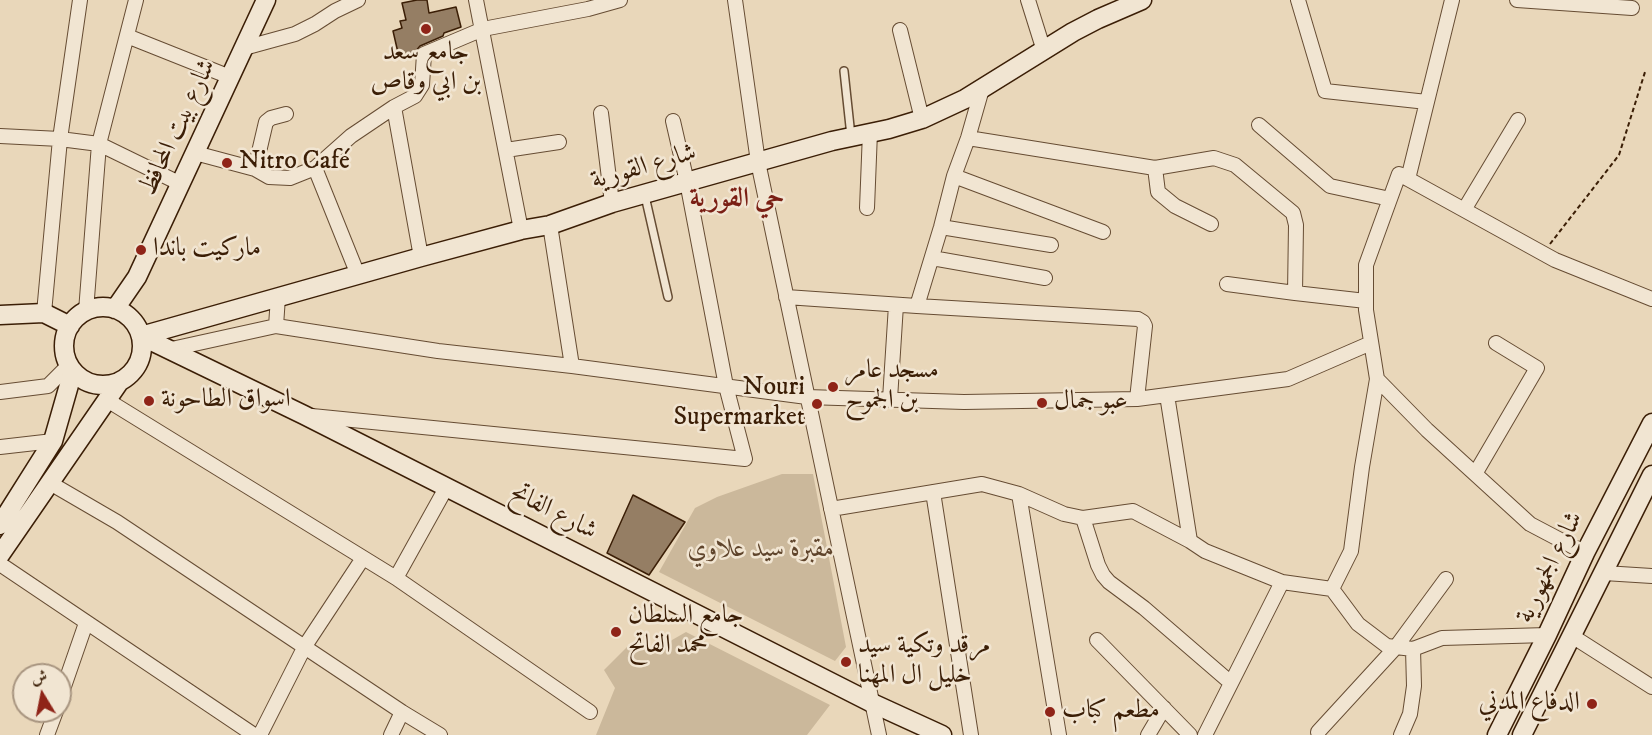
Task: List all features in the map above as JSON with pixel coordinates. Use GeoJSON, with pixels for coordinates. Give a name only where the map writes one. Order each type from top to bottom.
{"type":"FeatureCollection","features":[{"type":"Feature","properties":{"kind":"street"},"geometry":{"type":"LineString","coordinates":[[44,313],[60,139],[80,0]]}},
{"type":"Feature","properties":{"kind":"street"},"geometry":{"type":"LineString","coordinates":[[86,311],[99,144],[136,0]]}},
{"type":"Feature","properties":{"kind":"street","name":"شارع بيت المحافظ"},"geometry":{"type":"LineString","coordinates":[[122,313],[266,0]]}},
{"type":"Feature","properties":{"kind":"street"},"geometry":{"type":"LineString","coordinates":[[244,48],[295,34],[358,0]]}},
{"type":"Feature","properties":{"kind":"street"},"geometry":{"type":"LineString","coordinates":[[476,0],[521,230]]}},
{"type":"Feature","properties":{"kind":"street"},"geometry":{"type":"LineString","coordinates":[[195,153],[255,169],[269,177],[290,178],[315,168],[351,136],[419,92],[423,81],[424,54],[483,29],[588,9],[620,0]]}},
{"type":"Feature","properties":{"kind":"street"},"geometry":{"type":"LineString","coordinates":[[735,0],[758,162],[879,735]]}},
{"type":"Feature","properties":{"kind":"street"},"geometry":{"type":"LineString","coordinates":[[1028,0],[1044,51]]}},
{"type":"Feature","properties":{"kind":"street","name":"شارع القورية"},"geometry":{"type":"LineString","coordinates":[[141,336],[420,257],[521,230],[550,225],[612,202],[851,136],[889,129],[922,119],[947,109],[1098,19],[1142,0]]}},
{"type":"Feature","properties":{"kind":"street"},"geometry":{"type":"LineString","coordinates":[[1298,0],[1325,91],[1427,102]]}},
{"type":"Feature","properties":{"kind":"street"},"geometry":{"type":"LineString","coordinates":[[1408,179],[1452,0]]}},
{"type":"Feature","properties":{"kind":"street"},"geometry":{"type":"LineString","coordinates":[[1518,0],[1632,8]]}},
{"type":"Feature","properties":{"kind":"street"},"geometry":{"type":"LineString","coordinates":[[900,30],[922,119]]}},
{"type":"Feature","properties":{"kind":"street"},"geometry":{"type":"LineString","coordinates":[[127,36],[230,77]]}},
{"type":"Feature","properties":{"kind":"street"},"geometry":{"type":"LineString","coordinates":[[917,306],[954,176],[982,89]]}},
{"type":"Feature","properties":{"kind":"street"},"geometry":{"type":"LineString","coordinates":[[394,107],[420,257]]}},
{"type":"Feature","properties":{"kind":"street"},"geometry":{"type":"LineString","coordinates":[[601,113],[612,202]]}},
{"type":"Feature","properties":{"kind":"street"},"geometry":{"type":"LineString","coordinates":[[255,169],[266,122],[271,118],[286,114]]}},
{"type":"Feature","properties":{"kind":"street"},"geometry":{"type":"LineString","coordinates":[[1464,210],[1518,120]]}},
{"type":"Feature","properties":{"kind":"street"},"geometry":{"type":"LineString","coordinates":[[304,415],[745,459],[726,386],[673,121]]}},
{"type":"Feature","properties":{"kind":"street"},"geometry":{"type":"LineString","coordinates":[[1259,125],[1330,186],[1389,199]]}},
{"type":"Feature","properties":{"kind":"street"},"geometry":{"type":"LineString","coordinates":[[867,208],[870,132]]}},
{"type":"Feature","properties":{"kind":"street"},"geometry":{"type":"LineString","coordinates":[[0,136],[60,139],[99,144],[181,184]]}},
{"type":"Feature","properties":{"kind":"street"},"geometry":{"type":"LineString","coordinates":[[968,138],[1155,168],[1215,158],[1234,165],[1293,213],[1296,225],[1295,293]]}},
{"type":"Feature","properties":{"kind":"street"},"geometry":{"type":"LineString","coordinates":[[506,150],[559,142]]}},
{"type":"Feature","properties":{"kind":"street"},"geometry":{"type":"LineString","coordinates":[[315,168],[358,275]]}},
{"type":"Feature","properties":{"kind":"street"},"geometry":{"type":"LineString","coordinates":[[1155,168],[1158,192],[1175,206],[1211,224]]}},
{"type":"Feature","properties":{"kind":"street"},"geometry":{"type":"LineString","coordinates":[[1332,589],[1352,550],[1362,467],[1377,379],[1366,310],[1366,265],[1399,174],[1555,260],[1652,299]]}},
{"type":"Feature","properties":{"kind":"street"},"geometry":{"type":"LineString","coordinates":[[954,176],[1103,231]]}},
{"type":"Feature","properties":{"kind":"street"},"geometry":{"type":"LineString","coordinates":[[550,225],[573,366]]}},
{"type":"Feature","properties":{"kind":"street"},"geometry":{"type":"LineString","coordinates":[[941,227],[1051,245]]}},
{"type":"Feature","properties":{"kind":"street"},"geometry":{"type":"LineString","coordinates":[[932,258],[1045,278]]}},
{"type":"Feature","properties":{"kind":"street"},"geometry":{"type":"LineString","coordinates":[[1227,284],[1366,301]]}},
{"type":"Feature","properties":{"kind":"street"},"geometry":{"type":"LineString","coordinates":[[276,326],[278,297]]}},
{"type":"Feature","properties":{"kind":"street"},"geometry":{"type":"LineString","coordinates":[[786,297],[1138,319],[1145,326],[1137,399]]}},
{"type":"Feature","properties":{"kind":"street"},"geometry":{"type":"LineString","coordinates":[[890,399],[896,305]]}},
{"type":"Feature","properties":{"kind":"street"},"geometry":{"type":"LineString","coordinates":[[105,308],[122,313],[136,326],[141,336],[142,350],[138,363],[131,374],[120,381],[100,385],[90,383],[71,368],[65,355],[64,345],[70,326],[86,311],[105,308]]}},
{"type":"Feature","properties":{"kind":"street"},"geometry":{"type":"LineString","coordinates":[[0,315],[44,313],[70,326]]}},
{"type":"Feature","properties":{"kind":"street"},"geometry":{"type":"LineString","coordinates":[[166,350],[276,326],[438,351],[573,366],[807,397],[964,402],[1137,399],[1288,379],[1371,343]]}},
{"type":"Feature","properties":{"kind":"street","name":"شارع الفاتح"},"geometry":{"type":"LineString","coordinates":[[141,336],[304,415],[872,703],[942,735]]}},
{"type":"Feature","properties":{"kind":"street"},"geometry":{"type":"LineString","coordinates":[[1475,474],[1537,368],[1496,343]]}},
{"type":"Feature","properties":{"kind":"street"},"geometry":{"type":"LineString","coordinates":[[0,392],[48,386],[71,368]]}},
{"type":"Feature","properties":{"kind":"street"},"geometry":{"type":"LineString","coordinates":[[0,525],[53,441],[71,368]]}},
{"type":"Feature","properties":{"kind":"street"},"geometry":{"type":"LineString","coordinates":[[1377,379],[1427,430],[1530,524],[1586,553]]}},
{"type":"Feature","properties":{"kind":"street"},"geometry":{"type":"LineString","coordinates":[[0,555],[120,381]]}},
{"type":"Feature","properties":{"kind":"street"},"geometry":{"type":"LineString","coordinates":[[1167,395],[1190,541]]}},
{"type":"Feature","properties":{"kind":"street"},"geometry":{"type":"LineString","coordinates":[[107,400],[396,578],[590,712]]}},
{"type":"Feature","properties":{"kind":"street","name":"شارع الجمهورية"},"geometry":{"type":"LineString","coordinates":[[1497,735],[1652,423]]}},
{"type":"Feature","properties":{"kind":"street"},"geometry":{"type":"LineString","coordinates":[[0,447],[53,441]]}},
{"type":"Feature","properties":{"kind":"street","name":"شارع الجمهورية"},"geometry":{"type":"LineString","coordinates":[[1522,735],[1652,475]]}},
{"type":"Feature","properties":{"kind":"street"},"geometry":{"type":"LineString","coordinates":[[50,483],[117,522],[440,735]]}},
{"type":"Feature","properties":{"kind":"street"},"geometry":{"type":"LineString","coordinates":[[831,509],[982,484],[1019,494],[1064,514],[1083,518],[1133,511],[1205,551],[1282,582],[1332,589],[1358,624],[1387,646],[1413,649],[1442,638],[1547,635]]}},
{"type":"Feature","properties":{"kind":"street"},"geometry":{"type":"LineString","coordinates":[[396,578],[446,488]]}},
{"type":"Feature","properties":{"kind":"street"},"geometry":{"type":"LineString","coordinates":[[933,492],[971,735]]}},
{"type":"Feature","properties":{"kind":"street"},"geometry":{"type":"LineString","coordinates":[[1019,494],[1059,735]]}},
{"type":"Feature","properties":{"kind":"street"},"geometry":{"type":"LineString","coordinates":[[1083,518],[1098,565],[1109,582],[1144,608],[1231,683]]}},
{"type":"Feature","properties":{"kind":"street"},"geometry":{"type":"LineString","coordinates":[[260,735],[305,646],[363,558]]}},
{"type":"Feature","properties":{"kind":"street"},"geometry":{"type":"LineString","coordinates":[[0,564],[254,735]]}},
{"type":"Feature","properties":{"kind":"street"},"geometry":{"type":"LineString","coordinates":[[1604,573],[1652,576]]}},
{"type":"Feature","properties":{"kind":"street"},"geometry":{"type":"LineString","coordinates":[[1318,732],[1396,647],[1446,579]]}},
{"type":"Feature","properties":{"kind":"street"},"geometry":{"type":"LineString","coordinates":[[1205,735],[1282,582]]}},
{"type":"Feature","properties":{"kind":"street"},"geometry":{"type":"LineString","coordinates":[[72,663],[86,623]]}},
{"type":"Feature","properties":{"kind":"street"},"geometry":{"type":"LineString","coordinates":[[1572,636],[1652,687]]}},
{"type":"Feature","properties":{"kind":"street"},"geometry":{"type":"LineString","coordinates":[[1097,640],[1190,735]]}},
{"type":"Feature","properties":{"kind":"street"},"geometry":{"type":"LineString","coordinates":[[1401,735],[1410,714],[1414,686],[1413,649]]}},
{"type":"Feature","properties":{"kind":"street"},"geometry":{"type":"LineString","coordinates":[[1148,735],[1164,708]]}},
{"type":"Feature","properties":{"kind":"street"},"geometry":{"type":"LineString","coordinates":[[391,735],[402,712]]}},
{"type":"Feature","properties":{"kind":"lane"},"geometry":{"type":"LineString","coordinates":[[844,71],[851,136]]}},
{"type":"Feature","properties":{"kind":"lane"},"geometry":{"type":"LineString","coordinates":[[645,193],[668,297]]}},
{"type":"Feature","properties":{"kind":"path"},"geometry":{"type":"LineString","coordinates":[[1543,253],[1619,155],[1645,72]]}},
{"type":"Feature","properties":{"kind":"green space","name":"مقبرة سيد علاوي"},"geometry":{"type":"Polygon","coordinates":[[[782,474],[813,474],[846,647],[835,661],[659,572],[695,508],[717,497],[782,474]]]}},
{"type":"Feature","properties":{"kind":"green space","name":"مقبرة سيد علاوي"},"geometry":{"type":"Polygon","coordinates":[[[686,632],[830,705],[807,735],[596,735],[615,688],[604,670],[630,644],[658,648],[686,632]]]}},
{"type":"Feature","properties":{"kind":"building","name":"جامع سعد بن ابي وقاص"},"geometry":{"type":"Polygon","coordinates":[[[427,0],[429,13],[456,7],[461,27],[420,46],[415,52],[399,57],[393,31],[402,28],[400,21],[406,20],[402,3],[427,0]]]}},
{"type":"Feature","properties":{"kind":"building"},"geometry":{"type":"Polygon","coordinates":[[[633,495],[685,522],[649,575],[607,553],[633,495]]]}},
{"type":"Feature","properties":{"kind":"place","name":"جامع سعد بن ابي وقاص"},"geometry":{"type":"Point","coordinates":[426,29]}},
{"type":"Feature","properties":{"kind":"place","name":"Nitro Café"},"geometry":{"type":"Point","coordinates":[227,163]}},
{"type":"Feature","properties":{"kind":"place","name":"ماركيت باندا"},"geometry":{"type":"Point","coordinates":[141,250]}},
{"type":"Feature","properties":{"kind":"place","name":"مسجد عامر بن الجموح"},"geometry":{"type":"Point","coordinates":[833,387]}},
{"type":"Feature","properties":{"kind":"place","name":"اسواق الطاحونة"},"geometry":{"type":"Point","coordinates":[149,401]}},
{"type":"Feature","properties":{"kind":"place","name":"عبو جمال"},"geometry":{"type":"Point","coordinates":[1042,403]}},
{"type":"Feature","properties":{"kind":"place","name":"Nouri Supermarket"},"geometry":{"type":"Point","coordinates":[817,404]}},
{"type":"Feature","properties":{"kind":"place","name":"جامع السلطان محمد الفاتح"},"geometry":{"type":"Point","coordinates":[616,632]}},
{"type":"Feature","properties":{"kind":"place","name":"مرقد وتكية سيد خليل ال المهنا"},"geometry":{"type":"Point","coordinates":[846,662]}},
{"type":"Feature","properties":{"kind":"place","name":"الدفاع المدني"},"geometry":{"type":"Point","coordinates":[1592,704]}},
{"type":"Feature","properties":{"kind":"place","name":"مطعم كباب"},"geometry":{"type":"Point","coordinates":[1050,712]}},
{"type":"Feature","properties":{"kind":"district","name":"حي القورية"},"geometry":{"type":"Point","coordinates":[737,200]}}]}
